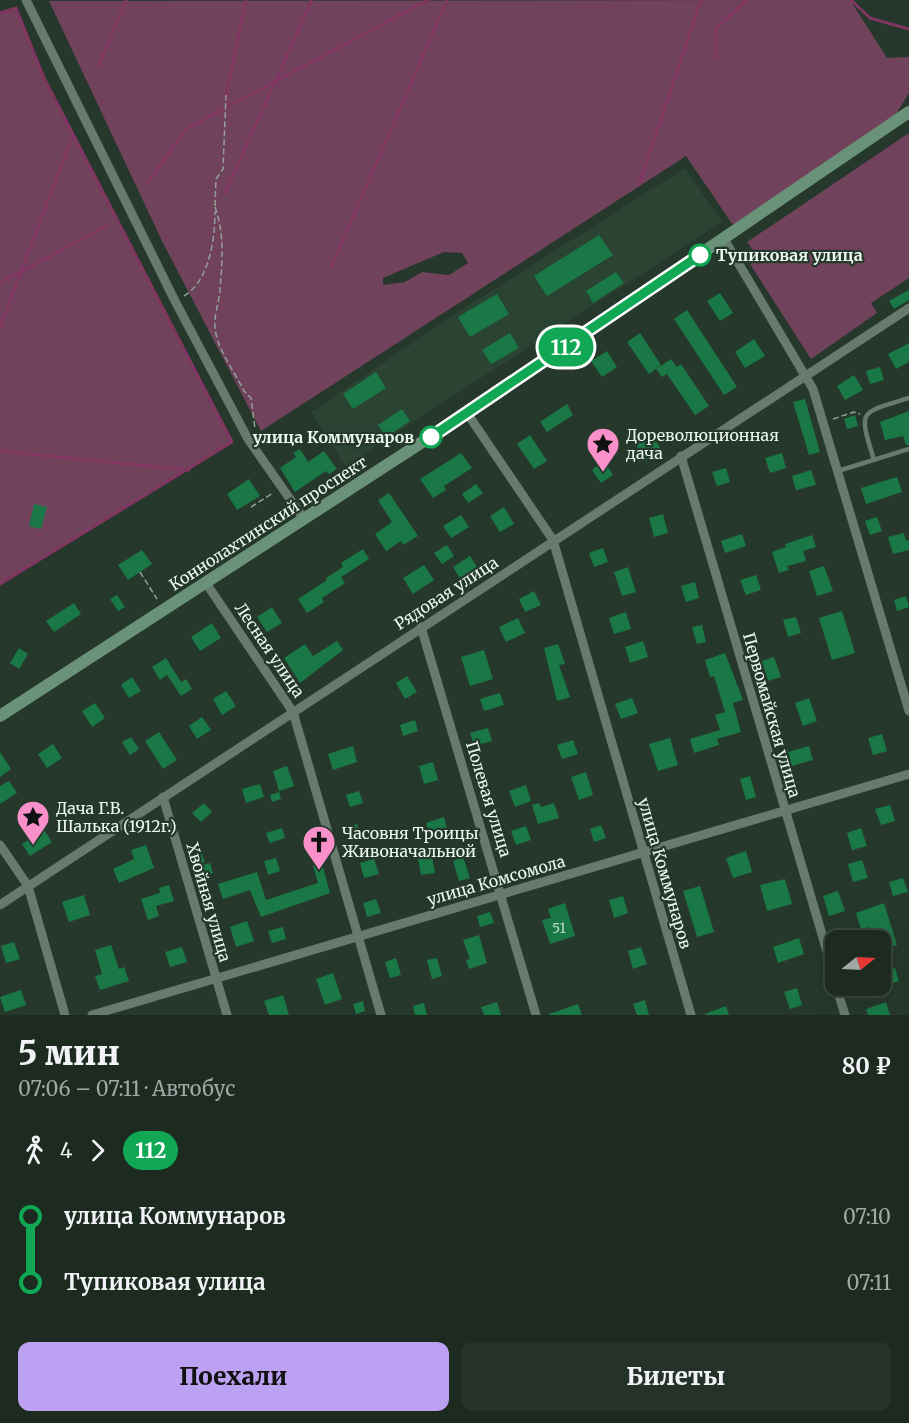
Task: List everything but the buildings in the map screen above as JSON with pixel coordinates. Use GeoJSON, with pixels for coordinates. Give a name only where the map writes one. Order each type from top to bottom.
{"type":"FeatureCollection","features":[{"type":"Feature","properties":{"kind":"main road","name":"Коннолахтинский проспект"},"geometry":{"type":"LineString","coordinates":[[0,716],[467,413],[909,112]]}},
{"type":"Feature","properties":{"kind":"street"},"geometry":{"type":"LineString","coordinates":[[26,0],[176,301],[248,439],[304,519]]}},
{"type":"Feature","properties":{"kind":"street"},"geometry":{"type":"LineString","coordinates":[[724,240],[807,376],[838,471],[909,711]]}},
{"type":"Feature","properties":{"kind":"street","name":"Рядовая улица"},"geometry":{"type":"LineString","coordinates":[[0,905],[909,308]]}},
{"type":"Feature","properties":{"kind":"street","name":"улица Коммунаров"},"geometry":{"type":"LineString","coordinates":[[467,413],[553,540],[691,1015]]}},
{"type":"Feature","properties":{"kind":"street","name":"Первомайская улица"},"geometry":{"type":"LineString","coordinates":[[681,456],[825,946]]}},
{"type":"Feature","properties":{"kind":"street","name":"Лесная улица"},"geometry":{"type":"LineString","coordinates":[[206,583],[293,712],[381,1015]]}},
{"type":"Feature","properties":{"kind":"street","name":"Полевая улица"},"geometry":{"type":"LineString","coordinates":[[421,627],[536,1015]]}},
{"type":"Feature","properties":{"kind":"street","name":"улица Комсомола"},"geometry":{"type":"LineString","coordinates":[[92,1015],[909,774]]}},
{"type":"Feature","properties":{"kind":"street","name":"Хвойная улица"},"geometry":{"type":"LineString","coordinates":[[163,797],[226,1015]]}},
{"type":"Feature","properties":{"kind":"street"},"geometry":{"type":"LineString","coordinates":[[0,844],[28,886],[65,1015]]}},
{"type":"Feature","properties":{"kind":"street","name":"Первомайская улица"},"geometry":{"type":"LineString","coordinates":[[839,996],[845,1015]]}},
{"type":"Feature","properties":{"kind":"lane"},"geometry":{"type":"LineString","coordinates":[[874,460],[863,423],[864,416],[870,410],[909,398]]}},
{"type":"Feature","properties":{"kind":"lane"},"geometry":{"type":"LineString","coordinates":[[838,471],[909,449]]}},
{"type":"Feature","properties":{"kind":"path"},"geometry":{"type":"LineString","coordinates":[[176,301],[195,286],[215,240],[216,179],[222,169],[226,95]]}},
{"type":"Feature","properties":{"kind":"path"},"geometry":{"type":"LineString","coordinates":[[215,207],[220,222],[223,259],[219,273],[220,290],[214,328],[240,383],[251,398],[255,429],[248,439]]}},
{"type":"Feature","properties":{"kind":"path"},"geometry":{"type":"LineString","coordinates":[[823,422],[854,412],[864,416]]}},
{"type":"Feature","properties":{"kind":"path"},"geometry":{"type":"LineString","coordinates":[[251,507],[276,491]]}},
{"type":"Feature","properties":{"kind":"path"},"geometry":{"type":"LineString","coordinates":[[140,572],[164,610]]}},
{"type":"Feature","properties":{"kind":"shaded area"},"geometry":{"type":"Polygon","coordinates":[[[850,0],[887,58],[909,57],[909,93],[895,116],[733,225],[686,156],[261,431],[162,241],[49,1],[850,0]],[[444,252],[383,278],[383,285],[405,282],[422,272],[449,275],[468,263],[462,253],[444,252]]]}},
{"type":"Feature","properties":{"kind":"shaded area"},"geometry":{"type":"Polygon","coordinates":[[[16,8],[44,78],[232,442],[0,584],[0,13],[16,8]]]}},
{"type":"Feature","properties":{"kind":"shaded area"},"geometry":{"type":"Polygon","coordinates":[[[909,133],[909,278],[871,303],[877,313],[811,359],[750,264],[759,258],[747,242],[909,133]]]}},
{"type":"Feature","properties":{"kind":"shaded area"},"geometry":{"type":"Polygon","coordinates":[[[685,168],[722,222],[345,466],[311,412],[457,313],[685,168]]]}},
{"type":"Feature","properties":{"kind":"waterway"},"geometry":{"type":"LineString","coordinates":[[99,65],[126,0]]}},
{"type":"Feature","properties":{"kind":"waterway"},"geometry":{"type":"LineString","coordinates":[[229,105],[226,95],[246,0]]}},
{"type":"Feature","properties":{"kind":"waterway"},"geometry":{"type":"LineString","coordinates":[[225,193],[312,0]]}},
{"type":"Feature","properties":{"kind":"waterway"},"geometry":{"type":"LineString","coordinates":[[147,184],[186,129],[428,0]]}},
{"type":"Feature","properties":{"kind":"waterway"},"geometry":{"type":"LineString","coordinates":[[331,268],[447,0]]}},
{"type":"Feature","properties":{"kind":"waterway"},"geometry":{"type":"LineString","coordinates":[[639,185],[701,0]]}},
{"type":"Feature","properties":{"kind":"waterway"},"geometry":{"type":"LineString","coordinates":[[716,57],[716,29],[746,0]]}},
{"type":"Feature","properties":{"kind":"waterway"},"geometry":{"type":"LineString","coordinates":[[851,0],[870,18],[909,29]]}},
{"type":"Feature","properties":{"kind":"waterway"},"geometry":{"type":"LineString","coordinates":[[0,13],[16,8],[44,78],[232,442],[0,584]]}},
{"type":"Feature","properties":{"kind":"waterway"},"geometry":{"type":"LineString","coordinates":[[0,327],[73,135]]}},
{"type":"Feature","properties":{"kind":"waterway"},"geometry":{"type":"LineString","coordinates":[[0,283],[108,225]]}},
{"type":"Feature","properties":{"kind":"waterway"},"geometry":{"type":"LineString","coordinates":[[0,451],[189,470]]}},
{"type":"Feature","properties":{"kind":"bus line","name":"112"},"geometry":{"type":"LineString","coordinates":[[431,437],[700,255]]}},
{"type":"Feature","properties":{"kind":"place","name":"Тупиковая улица"},"geometry":{"type":"Point","coordinates":[700,255]}},
{"type":"Feature","properties":{"kind":"place","name":"улица Коммунаров"},"geometry":{"type":"Point","coordinates":[431,437]}},
{"type":"Feature","properties":{"kind":"place","name":"Дореволюционная дача"},"geometry":{"type":"Point","coordinates":[603,473]}},
{"type":"Feature","properties":{"kind":"place","name":"Дача Г.В. Шалька (1912г.)"},"geometry":{"type":"Point","coordinates":[33,846]}},
{"type":"Feature","properties":{"kind":"place","name":"Часовня Троицы Живоначальной"},"geometry":{"type":"Point","coordinates":[319,871]}}]}
